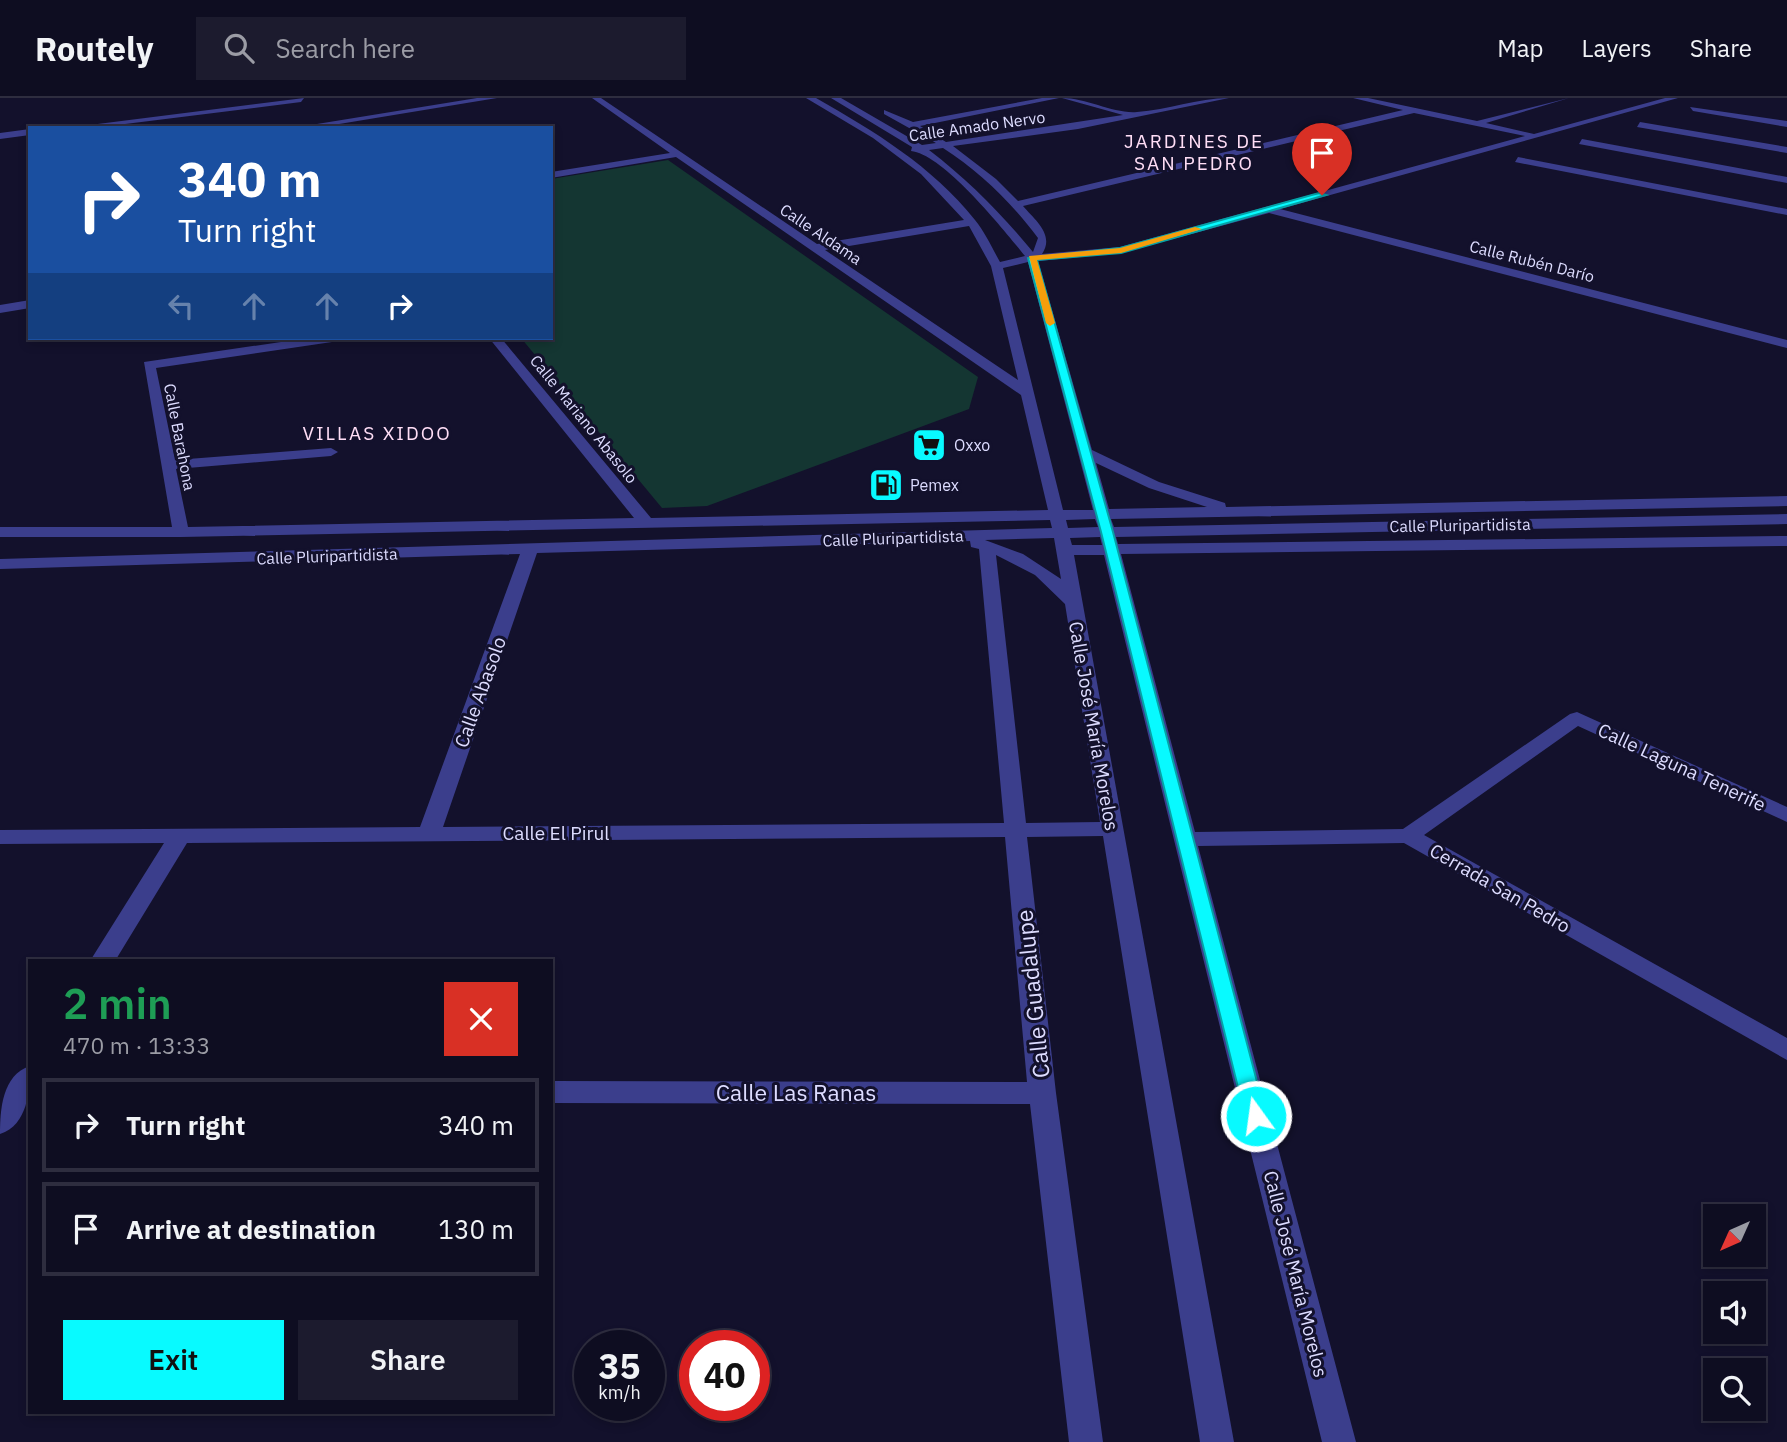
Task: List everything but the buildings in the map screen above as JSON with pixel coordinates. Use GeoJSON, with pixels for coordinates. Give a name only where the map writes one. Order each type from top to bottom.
{"type":"FeatureCollection","features":[{"type":"Feature","properties":{"kind":"street"},"geometry":{"type":"LineString","coordinates":[[200,98],[208,111]]}},
{"type":"Feature","properties":{"kind":"street"},"geometry":{"type":"LineString","coordinates":[[314,116],[322,126],[493,98]]}},
{"type":"Feature","properties":{"kind":"street","name":"Calle Aldama"},"geometry":{"type":"LineString","coordinates":[[596,98],[1030,395]]}},
{"type":"Feature","properties":{"kind":"street","name":"Calle José María Morelos"},"geometry":{"type":"LineString","coordinates":[[810,98],[846,104],[921,148],[980,197],[1033,258],[1107,532],[1339,1442]]}},
{"type":"Feature","properties":{"kind":"street"},"geometry":{"type":"LineString","coordinates":[[912,125],[1055,98]]}},
{"type":"Feature","properties":{"kind":"street"},"geometry":{"type":"LineString","coordinates":[[1066,98],[1134,115]]}},
{"type":"Feature","properties":{"kind":"street","name":"Calle Amado Nervo"},"geometry":{"type":"LineString","coordinates":[[898,151],[1134,115],[1225,98]]}},
{"type":"Feature","properties":{"kind":"street"},"geometry":{"type":"LineString","coordinates":[[1357,98],[1536,136]]}},
{"type":"Feature","properties":{"kind":"street"},"geometry":{"type":"LineString","coordinates":[[1386,104],[1412,98]]}},
{"type":"Feature","properties":{"kind":"street"},"geometry":{"type":"LineString","coordinates":[[1475,123],[1566,99],[1562,98]]}},
{"type":"Feature","properties":{"kind":"street"},"geometry":{"type":"LineString","coordinates":[[997,266],[1033,258],[1121,250],[1669,98]]}},
{"type":"Feature","properties":{"kind":"street"},"geometry":{"type":"LineString","coordinates":[[86,126],[300,99],[308,108]]}},
{"type":"Feature","properties":{"kind":"street","name":"Calle José María Morelos"},"geometry":{"type":"LineString","coordinates":[[846,104],[948,196],[972,222],[997,266],[1061,533],[1217,1442]]}},
{"type":"Feature","properties":{"kind":"street"},"geometry":{"type":"LineString","coordinates":[[880,108],[947,145],[985,172],[1017,204],[1044,238],[1043,245],[1033,258]]}},
{"type":"Feature","properties":{"kind":"street"},"geometry":{"type":"LineString","coordinates":[[1693,109],[1787,124]]}},
{"type":"Feature","properties":{"kind":"street"},"geometry":{"type":"LineString","coordinates":[[1017,204],[1415,110]]}},
{"type":"Feature","properties":{"kind":"street"},"geometry":{"type":"LineString","coordinates":[[1640,125],[1787,150]]}},
{"type":"Feature","properties":{"kind":"street"},"geometry":{"type":"LineString","coordinates":[[0,136],[28,132]]}},
{"type":"Feature","properties":{"kind":"street"},"geometry":{"type":"LineString","coordinates":[[1582,142],[1787,180]]}},
{"type":"Feature","properties":{"kind":"street"},"geometry":{"type":"LineString","coordinates":[[553,175],[678,154]]}},
{"type":"Feature","properties":{"kind":"street"},"geometry":{"type":"LineString","coordinates":[[1518,160],[1787,212]]}},
{"type":"Feature","properties":{"kind":"street","name":"Calle Rubén Darío"},"geometry":{"type":"LineString","coordinates":[[1269,210],[1787,344]]}},
{"type":"Feature","properties":{"kind":"street"},"geometry":{"type":"LineString","coordinates":[[814,248],[972,222]]}},
{"type":"Feature","properties":{"kind":"street"},"geometry":{"type":"LineString","coordinates":[[0,309],[28,304]]}},
{"type":"Feature","properties":{"kind":"street","name":"Calle Barahona"},"geometry":{"type":"LineString","coordinates":[[181,533],[149,365],[318,340]]}},
{"type":"Feature","properties":{"kind":"street","name":"Calle Mariano Abasolo"},"geometry":{"type":"LineString","coordinates":[[497,340],[646,523]]}},
{"type":"Feature","properties":{"kind":"street"},"geometry":{"type":"LineString","coordinates":[[168,465],[331,452]]}},
{"type":"Feature","properties":{"kind":"street"},"geometry":{"type":"LineString","coordinates":[[1086,453],[1154,485],[1241,512]]}},
{"type":"Feature","properties":{"kind":"street","name":"Calle Pluripartidista"},"geometry":{"type":"LineString","coordinates":[[1107,532],[1241,512],[1787,500]]}},
{"type":"Feature","properties":{"kind":"street","name":"Calle Pluripartidista"},"geometry":{"type":"LineString","coordinates":[[0,564],[1061,533],[1787,519]]}},
{"type":"Feature","properties":{"kind":"street","name":"Calle Pluripartidista"},"geometry":{"type":"LineString","coordinates":[[0,532],[181,533],[646,523],[1061,533]]}},
{"type":"Feature","properties":{"kind":"street"},"geometry":{"type":"LineString","coordinates":[[1061,533],[1787,541]]}},
{"type":"Feature","properties":{"kind":"street"},"geometry":{"type":"LineString","coordinates":[[948,537],[987,545],[1030,563],[1062,587],[1072,601]]}},
{"type":"Feature","properties":{"kind":"street","name":"Calle Guadalupe"},"geometry":{"type":"LineString","coordinates":[[987,545],[1042,1093],[1086,1442]]}},
{"type":"Feature","properties":{"kind":"street","name":"Calle Abasolo"},"geometry":{"type":"LineString","coordinates":[[429,834],[530,550]]}},
{"type":"Feature","properties":{"kind":"street","name":"Calle Laguna Tenerife"},"geometry":{"type":"LineString","coordinates":[[1408,836],[1577,718],[1787,815]]}},
{"type":"Feature","properties":{"kind":"street","name":"Calle El Pirul"},"geometry":{"type":"LineString","coordinates":[[0,837],[1112,829]]}},
{"type":"Feature","properties":{"kind":"street"},"geometry":{"type":"LineString","coordinates":[[103,959],[180,836]]}},
{"type":"Feature","properties":{"kind":"street","name":"Cerrada San Pedro"},"geometry":{"type":"LineString","coordinates":[[1185,839],[1408,836],[1787,1051]]}},
{"type":"Feature","properties":{"kind":"street"},"geometry":{"type":"LineString","coordinates":[[0,1123],[20,1087]]}},
{"type":"Feature","properties":{"kind":"street","name":"Calle Las Ranas"},"geometry":{"type":"LineString","coordinates":[[553,1092],[1042,1093]]}},
{"type":"Feature","properties":{"kind":"green space"},"geometry":{"type":"Polygon","coordinates":[[[668,160],[978,377],[969,409],[707,506],[662,508],[523,340],[553,340],[553,179],[668,160]]]}},
{"type":"Feature","properties":{"kind":"slow traffic"},"geometry":{"type":"LineString","coordinates":[[1050,323],[1032,258],[1121,250],[1198,229]]}},
{"type":"Feature","properties":{"kind":"place","name":"Oxxo"},"geometry":{"type":"Point","coordinates":[929,445]}},
{"type":"Feature","properties":{"kind":"place","name":"Pemex"},"geometry":{"type":"Point","coordinates":[886,485]}},
{"type":"Feature","properties":{"kind":"district","name":"JARDINES DE SAN PEDRO"},"geometry":{"type":"Point","coordinates":[1194,152]}},
{"type":"Feature","properties":{"kind":"district","name":"VILLAS XIDOO"},"geometry":{"type":"Point","coordinates":[377,433]}},
{"type":"Feature","properties":{"kind":"route"},"geometry":{"type":"LineString","coordinates":[[1256,1116],[1107,532],[1032,258],[1121,250],[1322,195]]}}]}
